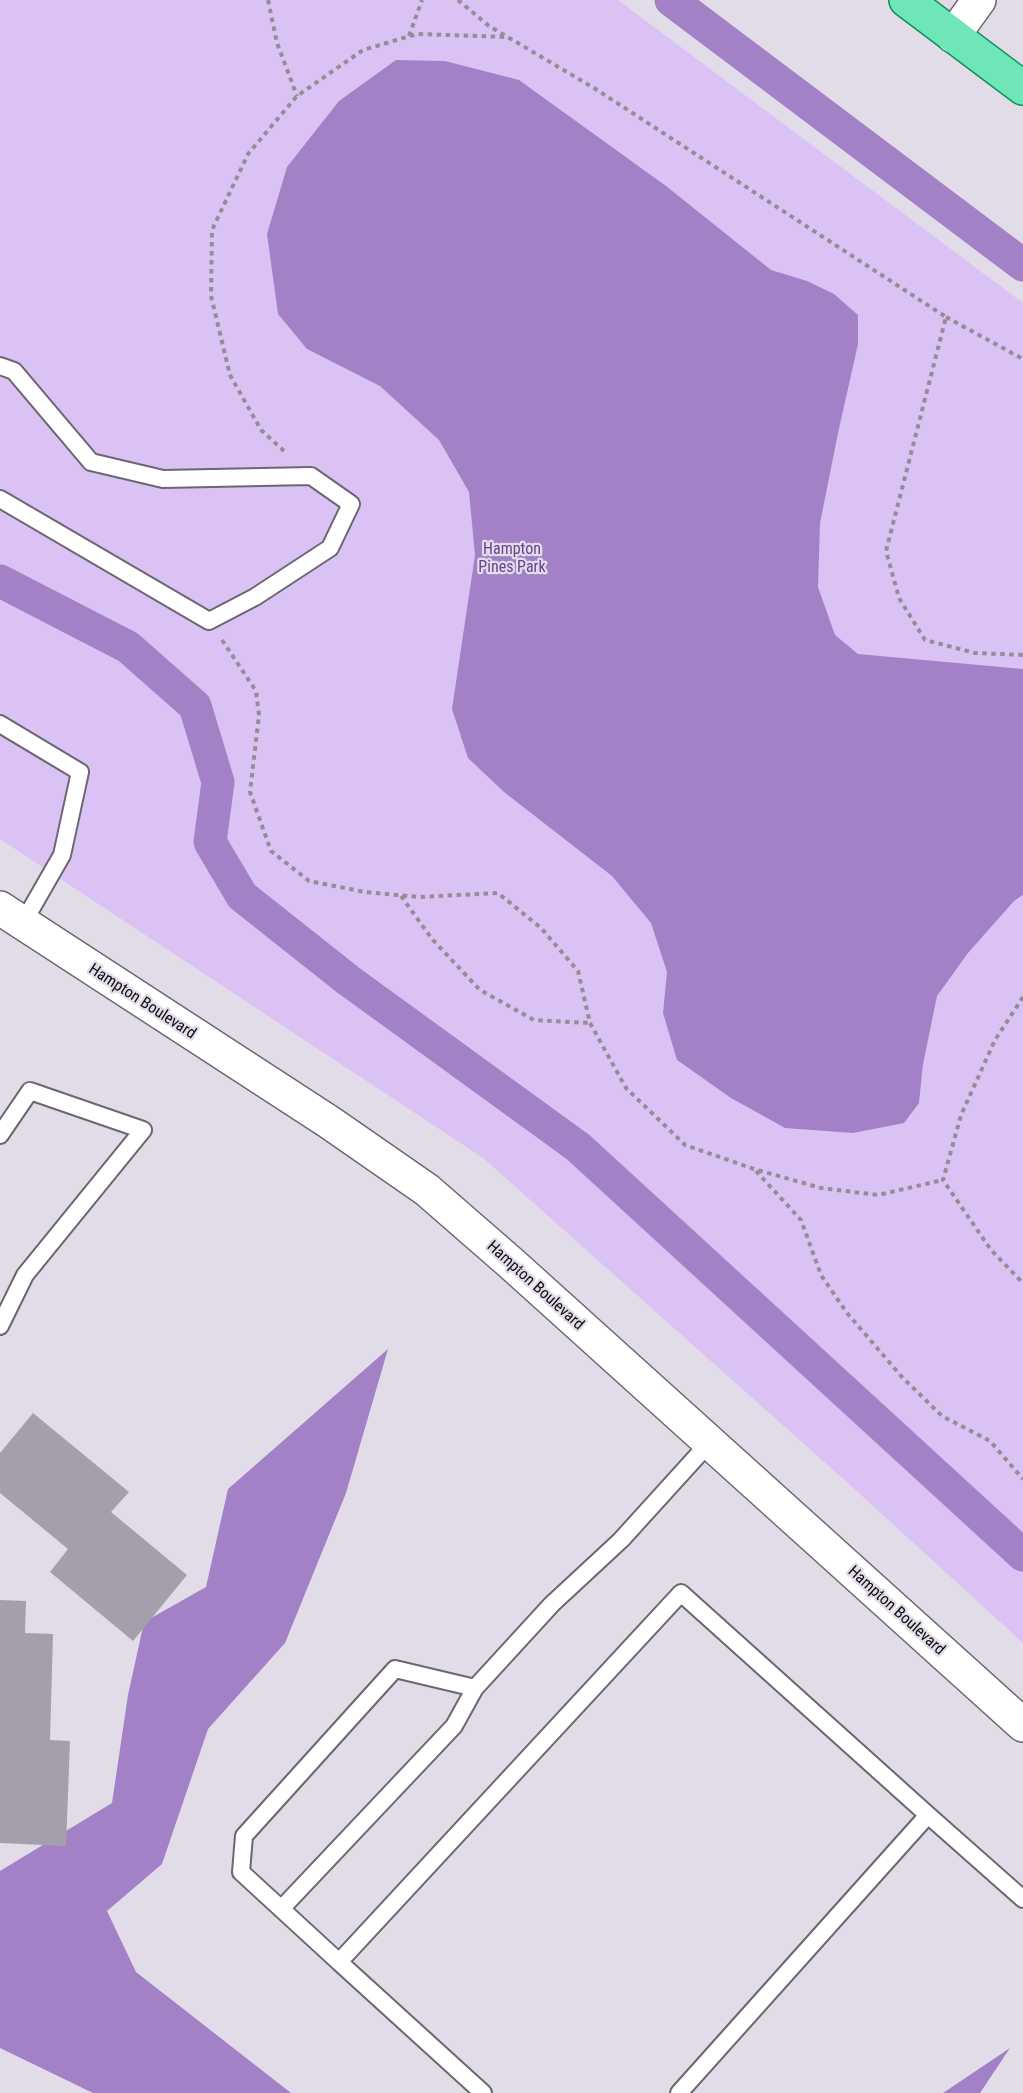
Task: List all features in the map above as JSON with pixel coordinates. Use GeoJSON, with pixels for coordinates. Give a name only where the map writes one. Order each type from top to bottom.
{"type":"FeatureCollection","features":[{"type":"Feature","properties":{"kind":"main road"},"geometry":{"type":"LineString","coordinates":[[906,0],[1023,88]]}},
{"type":"Feature","properties":{"kind":"street"},"geometry":{"type":"LineString","coordinates":[[953,36],[979,0]]}},
{"type":"Feature","properties":{"kind":"street","name":"Hampton Boulevard"},"geometry":{"type":"LineString","coordinates":[[10,921],[329,1122],[427,1190],[1023,1725]]}},
{"type":"Feature","properties":{"kind":"lane"},"geometry":{"type":"LineString","coordinates":[[0,366],[14,371],[91,462],[163,479],[311,476],[351,504],[330,548],[255,597],[209,621],[0,499]]}},
{"type":"Feature","properties":{"kind":"lane"},"geometry":{"type":"LineString","coordinates":[[0,724],[80,772],[62,855],[10,921]]}},
{"type":"Feature","properties":{"kind":"lane"},"geometry":{"type":"LineString","coordinates":[[0,1135],[30,1091],[143,1130],[25,1275],[0,1326]]}},
{"type":"Feature","properties":{"kind":"lane"},"geometry":{"type":"LineString","coordinates":[[281,1909],[454,1726],[475,1688],[552,1604],[621,1540],[709,1443]]}},
{"type":"Feature","properties":{"kind":"lane"},"geometry":{"type":"LineString","coordinates":[[339,1962],[681,1593],[1023,1899]]}},
{"type":"Feature","properties":{"kind":"lane"},"geometry":{"type":"LineString","coordinates":[[475,1688],[395,1669],[244,1836],[241,1872],[483,2093]]}},
{"type":"Feature","properties":{"kind":"lane"},"geometry":{"type":"LineString","coordinates":[[679,2093],[928,1815]]}},
{"type":"Feature","properties":{"kind":"path"},"geometry":{"type":"LineString","coordinates":[[268,0],[277,43],[297,96]]}},
{"type":"Feature","properties":{"kind":"path"},"geometry":{"type":"LineString","coordinates":[[408,37],[422,0]]}},
{"type":"Feature","properties":{"kind":"path"},"geometry":{"type":"LineString","coordinates":[[458,0],[489,26],[594,88],[946,317],[1023,359]]}},
{"type":"Feature","properties":{"kind":"path"},"geometry":{"type":"LineString","coordinates":[[311,476],[261,430],[230,375],[211,297],[212,230],[248,154],[297,96],[363,50],[417,34],[508,37]]}},
{"type":"Feature","properties":{"kind":"path"},"geometry":{"type":"LineString","coordinates":[[946,317],[886,551],[899,598],[925,640],[975,653],[1023,655]]}},
{"type":"Feature","properties":{"kind":"path"},"geometry":{"type":"LineString","coordinates":[[209,621],[255,691],[259,715],[250,792],[271,851],[309,881],[365,892],[401,896],[498,893],[541,928],[578,971],[591,1023],[626,1088],[685,1145],[754,1169],[821,1188],[878,1195],[943,1180]]}},
{"type":"Feature","properties":{"kind":"path"},"geometry":{"type":"LineString","coordinates":[[401,896],[432,939],[480,990],[534,1020],[591,1023]]}},
{"type":"Feature","properties":{"kind":"path"},"geometry":{"type":"LineString","coordinates":[[1023,997],[995,1040],[961,1114],[943,1180],[991,1250],[1023,1283]]}},
{"type":"Feature","properties":{"kind":"path"},"geometry":{"type":"LineString","coordinates":[[754,1169],[801,1220],[821,1275],[847,1313],[902,1377],[942,1416],[990,1441],[1023,1479]]}},
{"type":"Feature","properties":{"kind":"green space","name":"Hampton Pines Park"},"geometry":{"type":"Polygon","coordinates":[[[0,0],[618,0],[1023,303],[1023,1643],[850,1485],[483,1158],[0,839],[0,0]]]}},
{"type":"Feature","properties":{"kind":"shaded area"},"geometry":{"type":"Polygon","coordinates":[[[396,60],[445,61],[519,80],[666,186],[771,270],[807,281],[834,294],[858,315],[858,344],[820,523],[818,587],[835,635],[858,654],[1023,669],[1023,895],[1014,901],[968,953],[937,996],[923,1064],[919,1103],[904,1123],[853,1133],[785,1128],[731,1098],[677,1060],[663,1013],[667,972],[651,923],[612,876],[504,792],[468,758],[452,709],[475,555],[469,492],[439,440],[380,386],[307,349],[278,314],[267,234],[287,167],[339,101],[396,60]]]}},
{"type":"Feature","properties":{"kind":"shaded area"},"geometry":{"type":"Polygon","coordinates":[[[388,1349],[346,1493],[285,1643],[208,1729],[162,1864],[107,1911],[136,1972],[291,2093],[93,2093],[0,2048],[0,1871],[112,1803],[128,1695],[144,1622],[206,1587],[228,1489],[388,1349]]]}},
{"type":"Feature","properties":{"kind":"shaded area"},"geometry":{"type":"Polygon","coordinates":[[[1010,2048],[980,2093],[943,2093],[1010,2048]]]}},
{"type":"Feature","properties":{"kind":"building"},"geometry":{"type":"Polygon","coordinates":[[[33,1413],[129,1492],[111,1512],[187,1575],[133,1641],[50,1572],[68,1549],[0,1493],[0,1453],[33,1413]]]}},
{"type":"Feature","properties":{"kind":"building"},"geometry":{"type":"Polygon","coordinates":[[[0,1600],[26,1601],[25,1633],[53,1634],[50,1740],[70,1741],[66,1846],[0,1843],[0,1600]]]}},
{"type":"Feature","properties":{"kind":"waterway"},"geometry":{"type":"LineString","coordinates":[[671,0],[1023,265]]}},
{"type":"Feature","properties":{"kind":"waterway"},"geometry":{"type":"LineString","coordinates":[[0,581],[128,647],[195,706],[218,782],[210,842],[242,896],[348,980],[578,1147],[1023,1555]]}}]}
